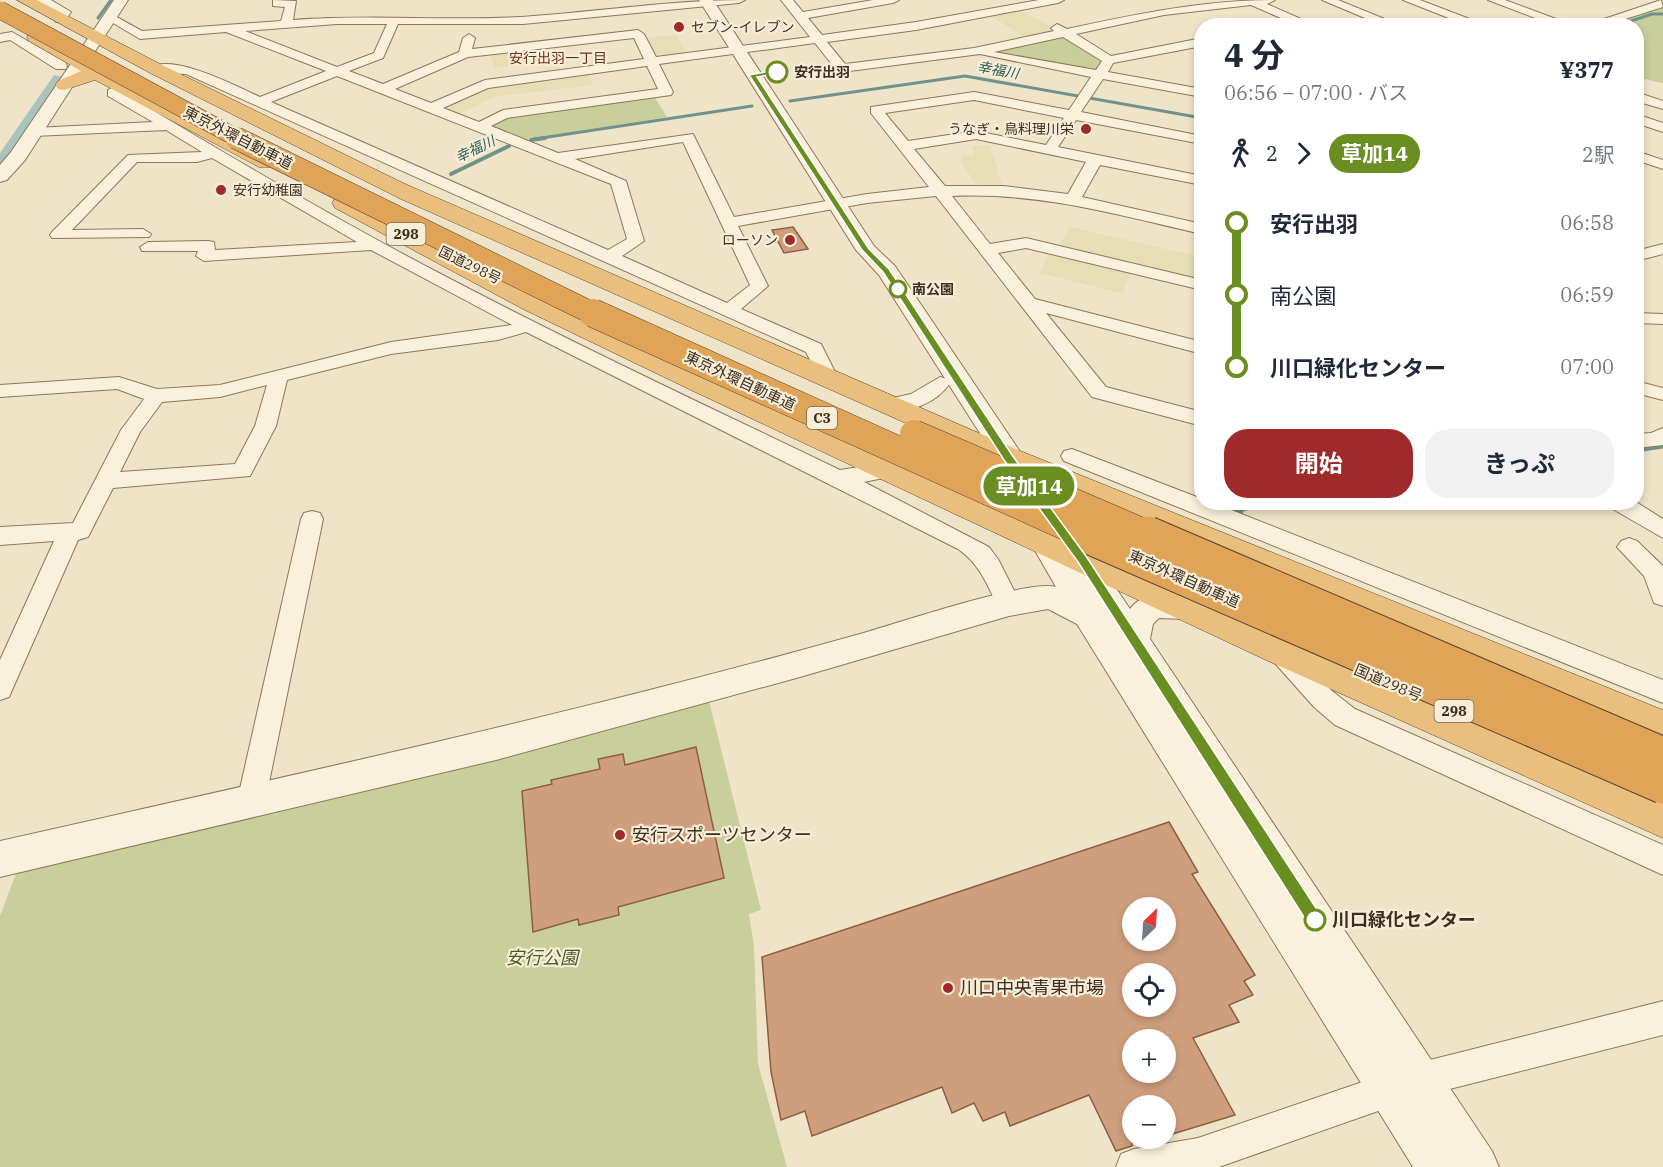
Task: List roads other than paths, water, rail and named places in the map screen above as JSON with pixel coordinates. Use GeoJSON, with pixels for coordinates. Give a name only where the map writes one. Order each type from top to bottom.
{"type":"FeatureCollection","features":[{"type":"Feature","properties":{"kind":"highway","name":"東京外環自動車道"},"geometry":{"type":"LineString","coordinates":[[12,0],[232,117],[558,274],[840,403],[1280,593],[1663,754]]}},
{"type":"Feature","properties":{"kind":"highway"},"geometry":{"type":"LineString","coordinates":[[25,0],[67,23],[104,25],[156,69],[390,185],[837,385],[891,405],[992,450],[1208,527],[1663,727]]}},
{"type":"Feature","properties":{"kind":"highway","name":"東京外環自動車道"},"geometry":{"type":"LineString","coordinates":[[0,10],[227,133],[549,292],[979,488],[1663,786]]}},
{"type":"Feature","properties":{"kind":"highway","name":"国道298号"},"geometry":{"type":"LineString","coordinates":[[4,31],[37,38],[80,68],[343,203],[551,305],[821,431]]}},
{"type":"Feature","properties":{"kind":"highway"},"geometry":{"type":"LineString","coordinates":[[64,86],[83,76],[80,68]]}},
{"type":"Feature","properties":{"kind":"highway"},"geometry":{"type":"LineString","coordinates":[[343,203],[532,304],[1278,650],[1663,819]]}},
{"type":"Feature","properties":{"kind":"highway"},"geometry":{"type":"LineString","coordinates":[[1260,572],[1663,739]]}},
{"type":"Feature","properties":{"kind":"highway","name":"国道298号"},"geometry":{"type":"LineString","coordinates":[[1246,621],[1663,802]]}},
{"type":"Feature","properties":{"kind":"street"},"geometry":{"type":"LineString","coordinates":[[42,0],[65,12],[67,23]]}},
{"type":"Feature","properties":{"kind":"street"},"geometry":{"type":"LineString","coordinates":[[0,29],[80,68],[121,0]]}},
{"type":"Feature","properties":{"kind":"street"},"geometry":{"type":"LineString","coordinates":[[279,0],[277,4],[292,3],[286,23]]}},
{"type":"Feature","properties":{"kind":"street"},"geometry":{"type":"LineString","coordinates":[[599,0],[600,13]]}},
{"type":"Feature","properties":{"kind":"street"},"geometry":{"type":"LineString","coordinates":[[104,25],[140,35],[286,23],[394,20],[430,23],[628,11],[706,1],[739,0]]}},
{"type":"Feature","properties":{"kind":"street"},"geometry":{"type":"LineString","coordinates":[[787,0],[842,68],[974,52],[1164,12],[1269,0]]}},
{"type":"Feature","properties":{"kind":"street"},"geometry":{"type":"LineString","coordinates":[[800,16],[893,0]]}},
{"type":"Feature","properties":{"kind":"street"},"geometry":{"type":"LineString","coordinates":[[431,108],[485,84],[819,40],[1017,3],[1058,0]]}},
{"type":"Feature","properties":{"kind":"street"},"geometry":{"type":"LineString","coordinates":[[1328,0],[1375,18]]}},
{"type":"Feature","properties":{"kind":"street"},"geometry":{"type":"LineString","coordinates":[[1410,0],[1460,18]]}},
{"type":"Feature","properties":{"kind":"street"},"geometry":{"type":"LineString","coordinates":[[1494,0],[1546,18]]}},
{"type":"Feature","properties":{"kind":"street"},"geometry":{"type":"LineString","coordinates":[[1512,6],[1532,0]]}},
{"type":"Feature","properties":{"kind":"street"},"geometry":{"type":"LineString","coordinates":[[1654,0],[1663,3]]}},
{"type":"Feature","properties":{"kind":"street"},"geometry":{"type":"LineString","coordinates":[[706,1],[866,250],[886,271],[1088,615],[1404,1084],[1476,1167]]}},
{"type":"Feature","properties":{"kind":"street"},"geometry":{"type":"LineString","coordinates":[[1250,1],[1292,18]]}},
{"type":"Feature","properties":{"kind":"street"},"geometry":{"type":"LineString","coordinates":[[1017,3],[1109,60],[1194,45]]}},
{"type":"Feature","properties":{"kind":"street"},"geometry":{"type":"LineString","coordinates":[[1615,18],[1663,3]]}},
{"type":"Feature","properties":{"kind":"street"},"geometry":{"type":"LineString","coordinates":[[1149,4],[1164,12]]}},
{"type":"Feature","properties":{"kind":"street"},"geometry":{"type":"LineString","coordinates":[[479,127],[503,114],[666,92],[628,11]]}},
{"type":"Feature","properties":{"kind":"street"},"geometry":{"type":"LineString","coordinates":[[261,101],[379,55],[394,20]]}},
{"type":"Feature","properties":{"kind":"street"},"geometry":{"type":"LineString","coordinates":[[465,54],[474,20]]}},
{"type":"Feature","properties":{"kind":"street"},"geometry":{"type":"LineString","coordinates":[[227,28],[618,181],[636,241],[607,258]]}},
{"type":"Feature","properties":{"kind":"street"},"geometry":{"type":"LineString","coordinates":[[383,89],[465,54],[638,34]]}},
{"type":"Feature","properties":{"kind":"street"},"geometry":{"type":"LineString","coordinates":[[974,52],[1194,92]]}},
{"type":"Feature","properties":{"kind":"street"},"geometry":{"type":"LineString","coordinates":[[1050,149],[1109,60]]}},
{"type":"Feature","properties":{"kind":"street"},"geometry":{"type":"LineString","coordinates":[[156,69],[188,70],[814,348],[837,385]]}},
{"type":"Feature","properties":{"kind":"street"},"geometry":{"type":"LineString","coordinates":[[1183,90],[1187,82],[1194,80]]}},
{"type":"Feature","properties":{"kind":"street"},"geometry":{"type":"LineString","coordinates":[[0,176],[34,132],[64,86]]}},
{"type":"Feature","properties":{"kind":"street"},"geometry":{"type":"LineString","coordinates":[[120,87],[113,93],[373,244],[530,326],[966,543],[981,553],[1009,604]]}},
{"type":"Feature","properties":{"kind":"street"},"geometry":{"type":"LineString","coordinates":[[1194,138],[974,96],[876,110],[1100,392],[1194,418]]}},
{"type":"Feature","properties":{"kind":"street"},"geometry":{"type":"LineString","coordinates":[[1644,99],[1663,105]]}},
{"type":"Feature","properties":{"kind":"street"},"geometry":{"type":"LineString","coordinates":[[1644,121],[1663,128]]}},
{"type":"Feature","properties":{"kind":"street"},"geometry":{"type":"LineString","coordinates":[[34,132],[169,126]]}},
{"type":"Feature","properties":{"kind":"street"},"geometry":{"type":"LineString","coordinates":[[904,146],[976,135],[1194,179]]}},
{"type":"Feature","properties":{"kind":"street"},"geometry":{"type":"LineString","coordinates":[[558,157],[688,137],[731,222],[759,286],[729,310]]}},
{"type":"Feature","properties":{"kind":"street"},"geometry":{"type":"LineString","coordinates":[[214,153],[197,158],[133,158],[58,235],[208,246],[204,256],[365,247],[373,244]]}},
{"type":"Feature","properties":{"kind":"street"},"geometry":{"type":"LineString","coordinates":[[1072,201],[1095,160]]}},
{"type":"Feature","properties":{"kind":"street"},"geometry":{"type":"LineString","coordinates":[[1644,161],[1663,165]]}},
{"type":"Feature","properties":{"kind":"street"},"geometry":{"type":"LineString","coordinates":[[731,222],[836,204],[940,190],[1006,191],[1072,201],[1194,227]]}},
{"type":"Feature","properties":{"kind":"street"},"geometry":{"type":"LineString","coordinates":[[988,249],[1026,243],[1194,283]]}},
{"type":"Feature","properties":{"kind":"street"},"geometry":{"type":"LineString","coordinates":[[866,250],[872,274],[940,383],[1082,559],[1134,640],[1404,1084],[1439,1167]]}},
{"type":"Feature","properties":{"kind":"street"},"geometry":{"type":"LineString","coordinates":[[1649,253],[1663,265]]}},
{"type":"Feature","properties":{"kind":"street"},"geometry":{"type":"LineString","coordinates":[[1030,303],[1194,346]]}},
{"type":"Feature","properties":{"kind":"street"},"geometry":{"type":"LineString","coordinates":[[1644,318],[1663,318]]}},
{"type":"Feature","properties":{"kind":"street"},"geometry":{"type":"LineString","coordinates":[[0,391],[118,383],[156,396],[220,392],[391,348],[498,334],[530,326]]}},
{"type":"Feature","properties":{"kind":"street"},"geometry":{"type":"LineString","coordinates":[[107,481],[242,471],[257,447],[276,395],[278,378]]}},
{"type":"Feature","properties":{"kind":"street"},"geometry":{"type":"LineString","coordinates":[[891,405],[915,401],[929,395],[940,383]]}},
{"type":"Feature","properties":{"kind":"street"},"geometry":{"type":"LineString","coordinates":[[1644,389],[1663,394]]}},
{"type":"Feature","properties":{"kind":"street"},"geometry":{"type":"LineString","coordinates":[[0,536],[80,531],[131,430],[156,396]]}},
{"type":"Feature","properties":{"kind":"street"},"geometry":{"type":"LineString","coordinates":[[1644,441],[1656,440],[1663,435]]}},
{"type":"Feature","properties":{"kind":"street"},"geometry":{"type":"LineString","coordinates":[[1644,453],[1663,450]]}},
{"type":"Feature","properties":{"kind":"street"},"geometry":{"type":"LineString","coordinates":[[1072,456],[1208,527],[1663,693]]}},
{"type":"Feature","properties":{"kind":"street"},"geometry":{"type":"LineString","coordinates":[[838,478],[890,470]]}},
{"type":"Feature","properties":{"kind":"street"},"geometry":{"type":"LineString","coordinates":[[1208,527],[1226,510]]}},
{"type":"Feature","properties":{"kind":"street"},"geometry":{"type":"LineString","coordinates":[[1632,510],[1663,530]]}},
{"type":"Feature","properties":{"kind":"street"},"geometry":{"type":"LineString","coordinates":[[251,802],[312,519]]}},
{"type":"Feature","properties":{"kind":"street"},"geometry":{"type":"LineString","coordinates":[[0,689],[70,532]]}},
{"type":"Feature","properties":{"kind":"street"},"geometry":{"type":"LineString","coordinates":[[1629,547],[1654,572],[1663,596]]}},
{"type":"Feature","properties":{"kind":"street"},"geometry":{"type":"LineString","coordinates":[[0,859],[496,745],[800,664],[1009,604],[1051,597],[1088,615]]}},
{"type":"Feature","properties":{"kind":"street"},"geometry":{"type":"LineString","coordinates":[[1134,640],[1136,626],[1145,611],[1153,607],[1168,605],[1185,607]]}},
{"type":"Feature","properties":{"kind":"street"},"geometry":{"type":"LineString","coordinates":[[1278,650],[1323,699],[1345,717],[1663,860]]}},
{"type":"Feature","properties":{"kind":"street"},"geometry":{"type":"LineString","coordinates":[[1134,1167],[1198,1156],[1404,1084],[1663,1018]]}},
{"type":"Feature","properties":{"kind":"waterway"},"geometry":{"type":"LineString","coordinates":[[98,18],[111,0]]}},
{"type":"Feature","properties":{"kind":"waterway","name":"幸福川"},"geometry":{"type":"LineString","coordinates":[[1640,18],[1652,14],[1663,14]]}},
{"type":"Feature","properties":{"kind":"waterway","name":"幸福川"},"geometry":{"type":"LineString","coordinates":[[790,101],[965,76],[1194,117]]}},
{"type":"Feature","properties":{"kind":"waterway"},"geometry":{"type":"LineString","coordinates":[[0,162],[58,77]]}},
{"type":"Feature","properties":{"kind":"waterway","name":"幸福川"},"geometry":{"type":"LineString","coordinates":[[535,139],[752,106]]}},
{"type":"Feature","properties":{"kind":"waterway","name":"幸福川"},"geometry":{"type":"LineString","coordinates":[[531,140],[545,138]]}},
{"type":"Feature","properties":{"kind":"waterway","name":"幸福川"},"geometry":{"type":"LineString","coordinates":[[451,174],[509,146]]}},
{"type":"Feature","properties":{"kind":"waterway"},"geometry":{"type":"LineString","coordinates":[[1644,449],[1663,446]]}},
{"type":"Feature","properties":{"kind":"waterway"},"geometry":{"type":"LineString","coordinates":[[1241,510],[1236,512],[1241,514]]}},
{"type":"Feature","properties":{"kind":"place","name":"セブン-イレブン"},"geometry":{"type":"Point","coordinates":[679,27]}},
{"type":"Feature","properties":{"kind":"place","name":"安行出羽"},"geometry":{"type":"Point","coordinates":[777,72]}},
{"type":"Feature","properties":{"kind":"place","name":"うなぎ・鳥料理川栄"},"geometry":{"type":"Point","coordinates":[1086,129]}},
{"type":"Feature","properties":{"kind":"place","name":"安行幼稚園"},"geometry":{"type":"Point","coordinates":[221,190]}},
{"type":"Feature","properties":{"kind":"place","name":"ローソン"},"geometry":{"type":"Point","coordinates":[790,240]}},
{"type":"Feature","properties":{"kind":"place","name":"南公園"},"geometry":{"type":"Point","coordinates":[898,289]}},
{"type":"Feature","properties":{"kind":"place","name":"安行スポーツセンター"},"geometry":{"type":"Point","coordinates":[620,835]}},
{"type":"Feature","properties":{"kind":"place","name":"川口緑化センター"},"geometry":{"type":"Point","coordinates":[1315,920]}},
{"type":"Feature","properties":{"kind":"place","name":"川口中央青果市場"},"geometry":{"type":"Point","coordinates":[948,988]}},
{"type":"Feature","properties":{"kind":"district","name":"安行出羽一丁目"},"geometry":{"type":"Point","coordinates":[558,58]}},
{"type":"Feature","properties":{"kind":"park label","name":"安行公園"},"geometry":{"type":"Point","coordinates":[542,958]}}]}
